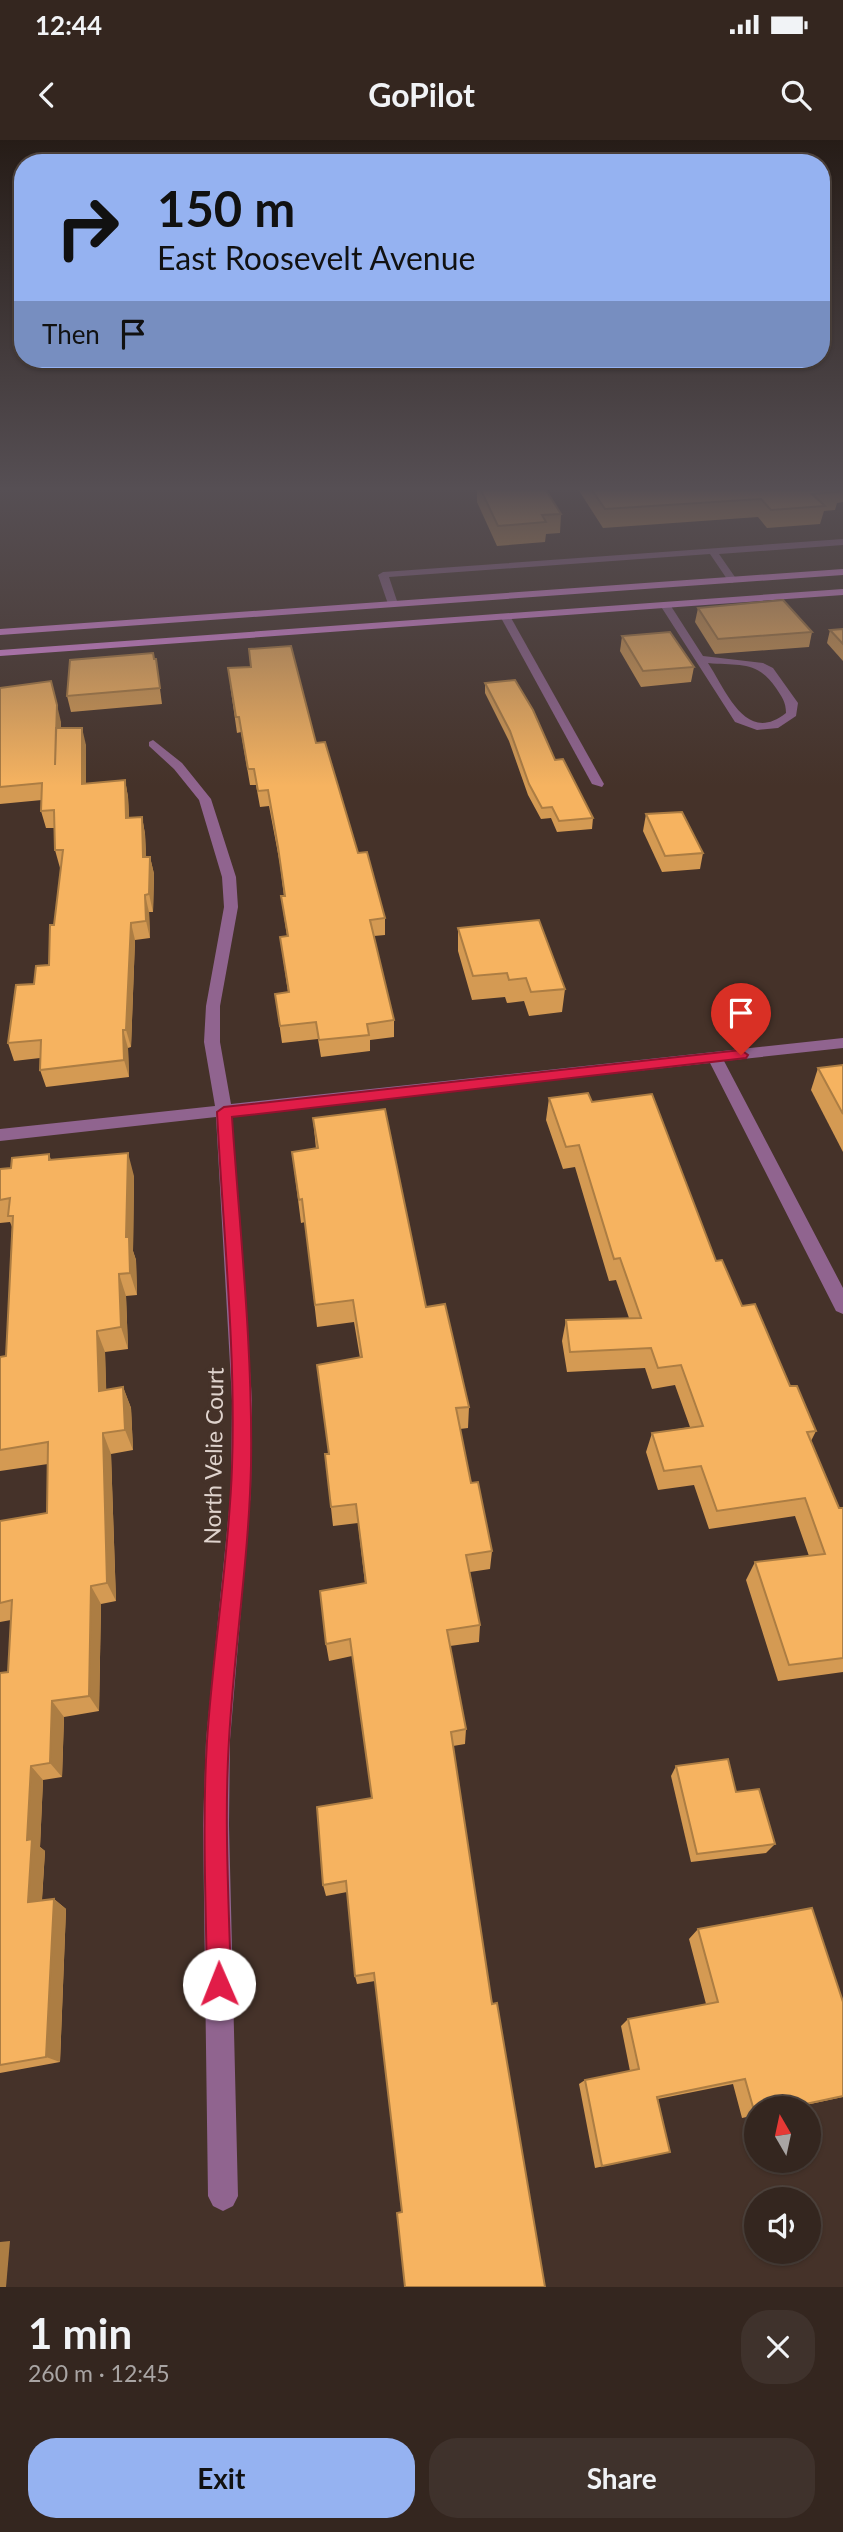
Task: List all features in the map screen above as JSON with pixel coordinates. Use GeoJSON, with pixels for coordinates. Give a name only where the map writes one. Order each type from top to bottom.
{"type":"FeatureCollection","features":[{"type":"Feature","properties":{"kind":"main road"},"geometry":{"type":"LineString","coordinates":[[0,632],[645,586]]}},
{"type":"Feature","properties":{"kind":"main road"},"geometry":{"type":"LineString","coordinates":[[343,628],[402,613],[706,592],[730,586]]}},
{"type":"Feature","properties":{"kind":"main road"},"geometry":{"type":"LineString","coordinates":[[0,653],[843,592]]}},
{"type":"Feature","properties":{"kind":"street"},"geometry":{"type":"LineString","coordinates":[[387,586],[393,604]]}},
{"type":"Feature","properties":{"kind":"street"},"geometry":{"type":"LineString","coordinates":[[665,605],[699,659],[739,720],[757,727],[778,725],[792,714],[792,703],[769,670],[759,665],[699,659]]}},
{"type":"Feature","properties":{"kind":"street"},"geometry":{"type":"LineString","coordinates":[[505,617],[598,784]]}},
{"type":"Feature","properties":{"kind":"street","name":"North Velie Court"},"geometry":{"type":"LineString","coordinates":[[153,744],[178,766],[205,799],[229,877],[231,908],[213,1006],[212,1042],[224,1112],[242,1413],[241,1490],[217,1752],[223,2196]]}},
{"type":"Feature","properties":{"kind":"street"},"geometry":{"type":"LineString","coordinates":[[0,1135],[843,1043]]}},
{"type":"Feature","properties":{"kind":"street"},"geometry":{"type":"LineString","coordinates":[[715,1058],[843,1306]]}},
{"type":"Feature","properties":{"kind":"building"},"geometry":{"type":"Polygon","coordinates":[[[783,600],[812,632],[718,639],[698,608],[783,600]]]}},
{"type":"Feature","properties":{"kind":"building"},"geometry":{"type":"Polygon","coordinates":[[[843,629],[843,644],[830,630],[843,629]]]}},
{"type":"Feature","properties":{"kind":"building"},"geometry":{"type":"Polygon","coordinates":[[[670,632],[694,667],[643,671],[622,636],[670,632]]]}},
{"type":"Feature","properties":{"kind":"building"},"geometry":{"type":"Polygon","coordinates":[[[291,646],[316,743],[325,742],[358,853],[367,852],[385,918],[370,920],[394,1020],[367,1024],[369,1035],[319,1040],[316,1022],[280,1026],[275,994],[289,992],[280,937],[288,936],[281,896],[285,896],[278,847],[268,790],[258,791],[254,769],[248,769],[228,668],[251,667],[249,649],[291,646]]]}},
{"type":"Feature","properties":{"kind":"building"},"geometry":{"type":"Polygon","coordinates":[[[153,653],[160,688],[67,696],[70,660],[153,653]]]}},
{"type":"Feature","properties":{"kind":"building"},"geometry":{"type":"Polygon","coordinates":[[[515,680],[533,710],[555,760],[563,759],[593,818],[559,821],[552,807],[542,808],[529,784],[510,731],[485,683],[515,680]]]}},
{"type":"Feature","properties":{"kind":"building"},"geometry":{"type":"Polygon","coordinates":[[[51,681],[57,705],[56,728],[82,728],[82,784],[125,780],[126,818],[142,817],[143,857],[150,857],[149,894],[145,895],[146,921],[131,923],[126,1030],[123,1030],[124,1060],[40,1070],[41,1040],[8,1043],[16,985],[34,984],[36,966],[49,965],[50,925],[54,925],[63,850],[55,850],[54,810],[41,811],[42,783],[0,787],[0,688],[51,681]]]}},
{"type":"Feature","properties":{"kind":"building"},"geometry":{"type":"Polygon","coordinates":[[[682,812],[703,853],[665,856],[646,814],[682,812]]]}},
{"type":"Feature","properties":{"kind":"building"},"geometry":{"type":"Polygon","coordinates":[[[539,920],[565,989],[531,992],[526,978],[509,980],[507,973],[473,976],[458,928],[539,920]]]}},
{"type":"Feature","properties":{"kind":"building"},"geometry":{"type":"Polygon","coordinates":[[[843,1065],[843,1114],[818,1068],[843,1065]]]}},
{"type":"Feature","properties":{"kind":"building"},"geometry":{"type":"Polygon","coordinates":[[[588,1093],[592,1102],[652,1094],[716,1261],[722,1260],[742,1306],[755,1304],[790,1386],[797,1386],[816,1431],[807,1432],[839,1508],[843,1508],[843,1658],[789,1665],[755,1562],[825,1554],[805,1498],[717,1511],[701,1466],[664,1471],[652,1433],[703,1426],[681,1365],[658,1368],[651,1348],[570,1352],[566,1320],[641,1318],[620,1258],[614,1259],[579,1145],[566,1147],[549,1098],[588,1093]]]}},
{"type":"Feature","properties":{"kind":"building"},"geometry":{"type":"Polygon","coordinates":[[[385,1109],[426,1307],[445,1304],[469,1407],[456,1408],[471,1483],[478,1482],[492,1551],[466,1555],[480,1625],[447,1630],[466,1729],[451,1732],[492,2004],[497,2003],[545,2287],[405,2287],[397,2213],[402,2212],[374,1973],[355,1976],[346,1881],[323,1885],[317,1807],[372,1798],[350,1639],[326,1644],[320,1591],[366,1583],[356,1504],[331,1507],[325,1454],[329,1454],[317,1365],[362,1357],[353,1300],[315,1305],[302,1199],[299,1200],[292,1152],[318,1148],[313,1118],[385,1109]]]}},
{"type":"Feature","properties":{"kind":"building"},"geometry":{"type":"Polygon","coordinates":[[[128,1153],[126,1237],[129,1237],[130,1273],[119,1274],[121,1327],[97,1331],[99,1391],[123,1387],[125,1430],[103,1433],[107,1583],[91,1586],[89,1696],[52,1701],[50,1763],[31,1766],[27,1840],[32,1839],[28,1902],[54,1899],[46,2057],[0,2065],[0,1673],[8,1672],[12,1600],[0,1603],[0,1521],[47,1513],[48,1442],[0,1450],[0,1357],[6,1356],[13,1216],[8,1216],[10,1198],[0,1200],[0,1169],[11,1168],[12,1158],[49,1154],[49,1160],[128,1153]]]}},
{"type":"Feature","properties":{"kind":"building"},"geometry":{"type":"Polygon","coordinates":[[[728,1759],[736,1792],[759,1789],[775,1844],[697,1854],[676,1766],[728,1759]]]}},
{"type":"Feature","properties":{"kind":"building"},"geometry":{"type":"Polygon","coordinates":[[[812,1908],[843,2002],[843,2096],[821,2101],[821,2096],[750,2096],[745,2079],[657,2097],[670,2152],[602,2166],[585,2080],[639,2069],[628,2019],[718,2002],[698,1929],[812,1908]]]}},
{"type":"Feature","properties":{"kind":"route"},"geometry":{"type":"LineString","coordinates":[[219,1984],[216,1825],[218,1740],[242,1467],[242,1400],[224,1112],[741,1055]]}}]}
